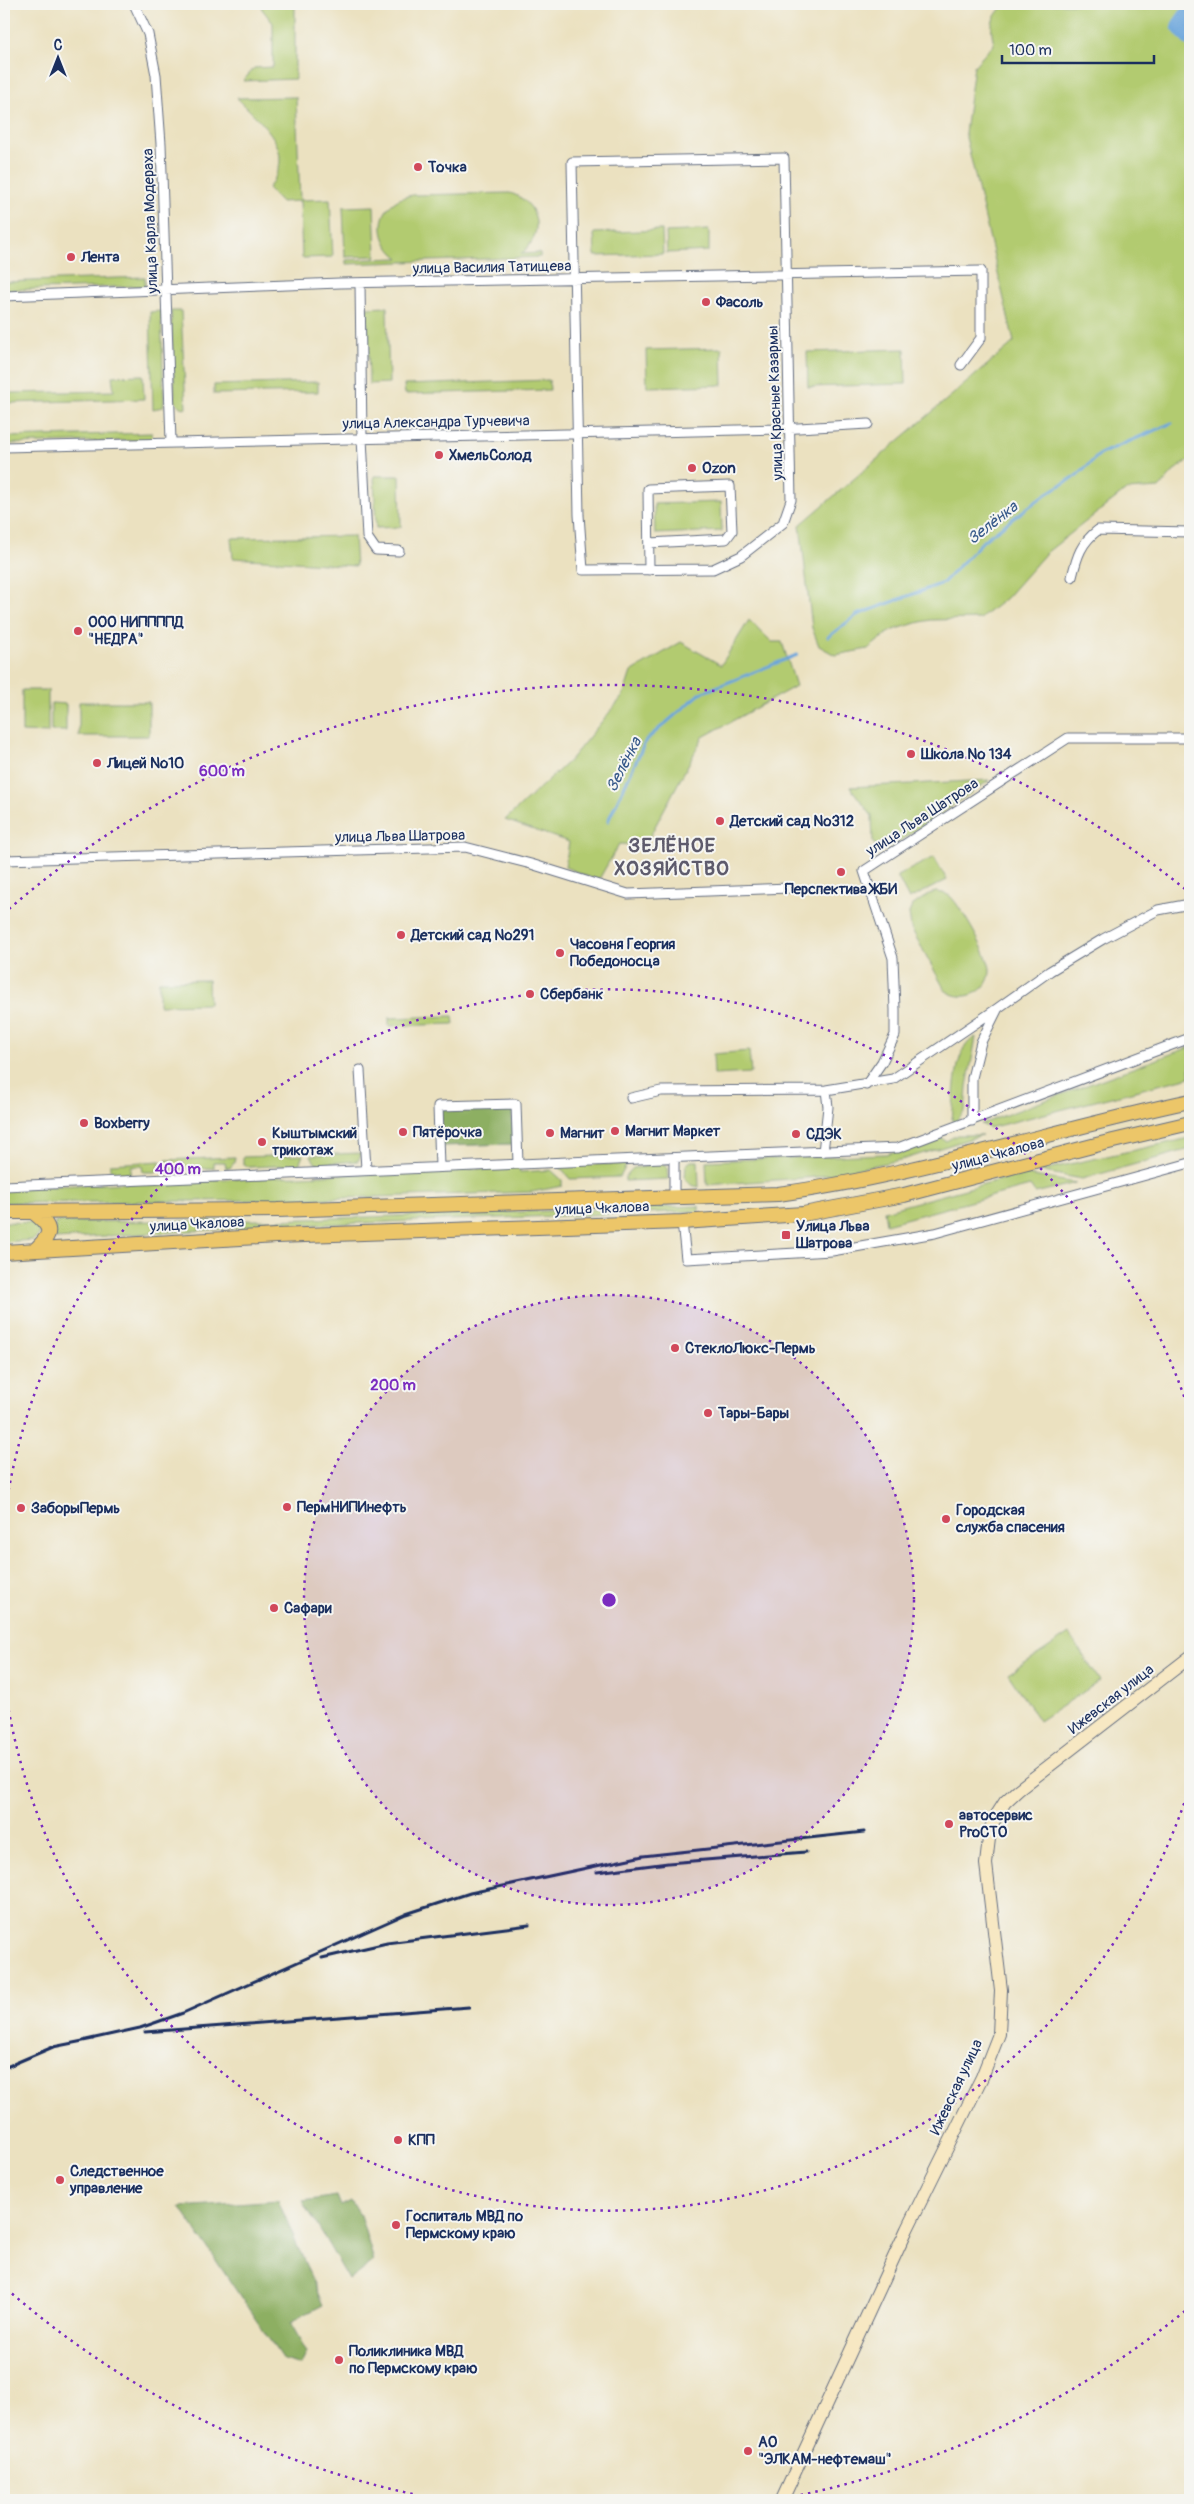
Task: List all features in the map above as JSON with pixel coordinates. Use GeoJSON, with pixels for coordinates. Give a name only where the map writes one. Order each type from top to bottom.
{"type":"FeatureCollection","features":[{"type":"Feature","properties":{"kind":"main road","name":"улица Чкалова"},"geometry":{"type":"LineString","coordinates":[[4,1212],[276,1210],[778,1194],[892,1174],[1190,1101]]}},
{"type":"Feature","properties":{"kind":"main road","name":"улица Чкалова"},"geometry":{"type":"LineString","coordinates":[[4,1252],[268,1236],[682,1222],[803,1214],[904,1195],[1096,1145],[1190,1124]]}},
{"type":"Feature","properties":{"kind":"main road"},"geometry":{"type":"LineString","coordinates":[[33,1212],[46,1222],[49,1230],[46,1239],[35,1250]]}},
{"type":"Feature","properties":{"kind":"street","name":"улица Карла Модераха"},"geometry":{"type":"LineString","coordinates":[[134,4],[148,34],[156,74],[161,144],[171,442]]}},
{"type":"Feature","properties":{"kind":"street","name":"улица Красные Казармы"},"geometry":{"type":"LineString","coordinates":[[574,279],[572,162],[784,158],[791,500],[783,523],[728,564],[713,569],[649,570]]}},
{"type":"Feature","properties":{"kind":"street","name":"улица Василия Татищева"},"geometry":{"type":"LineString","coordinates":[[4,296],[360,283],[982,271],[981,338],[961,365]]}},
{"type":"Feature","properties":{"kind":"street"},"geometry":{"type":"LineString","coordinates":[[574,279],[577,433],[583,570],[649,570],[648,490],[730,486],[732,531],[726,539],[649,543]]}},
{"type":"Feature","properties":{"kind":"street"},"geometry":{"type":"LineString","coordinates":[[360,283],[362,438],[367,537],[376,550],[400,552]]}},
{"type":"Feature","properties":{"kind":"street","name":"улица Александра Турчевича"},"geometry":{"type":"LineString","coordinates":[[4,447],[791,428],[868,424]]}},
{"type":"Feature","properties":{"kind":"street"},"geometry":{"type":"LineString","coordinates":[[1072,577],[1078,552],[1087,538],[1098,530],[1190,532]]}},
{"type":"Feature","properties":{"kind":"street","name":"улица Льва Шатрова"},"geometry":{"type":"LineString","coordinates":[[866,1085],[882,1062],[895,1034],[895,1010],[893,958],[864,871],[1068,738],[1190,738]]}},
{"type":"Feature","properties":{"kind":"street","name":"улица Льва Шатрова"},"geometry":{"type":"LineString","coordinates":[[4,860],[465,847],[531,864],[628,894],[790,888]]}},
{"type":"Feature","properties":{"kind":"street"},"geometry":{"type":"LineString","coordinates":[[631,1098],[661,1091],[826,1090],[866,1085],[893,1079],[924,1060],[1050,971],[1110,935],[1158,910],[1190,904]]}},
{"type":"Feature","properties":{"kind":"street"},"geometry":{"type":"LineString","coordinates":[[972,1121],[972,1078],[981,1042],[998,1008]]}},
{"type":"Feature","properties":{"kind":"street"},"geometry":{"type":"LineString","coordinates":[[4,1186],[366,1169],[898,1148],[1190,1038]]}},
{"type":"Feature","properties":{"kind":"street"},"geometry":{"type":"LineString","coordinates":[[360,1070],[366,1169]]}},
{"type":"Feature","properties":{"kind":"street"},"geometry":{"type":"LineString","coordinates":[[823,1152],[828,1107],[826,1090]]}},
{"type":"Feature","properties":{"kind":"street"},"geometry":{"type":"LineString","coordinates":[[440,1167],[438,1106],[516,1104],[518,1164]]}},
{"type":"Feature","properties":{"kind":"street"},"geometry":{"type":"LineString","coordinates":[[674,1158],[674,1197]]}},
{"type":"Feature","properties":{"kind":"street"},"geometry":{"type":"LineString","coordinates":[[682,1222],[686,1259],[832,1251],[935,1233],[1190,1163]]}},
{"type":"Feature","properties":{"kind":"street","name":"Ижевская улица"},"geometry":{"type":"LineString","coordinates":[[782,2500],[907,2229],[982,2077],[999,2034],[1001,1990],[986,1864],[990,1830],[996,1816],[1018,1790],[1190,1657]]}},
{"type":"Feature","properties":{"kind":"green space"},"geometry":{"type":"Polygon","coordinates":[[[261,4],[295,4],[295,79],[243,81],[254,68],[273,67],[273,23],[262,9],[261,4]]]}},
{"type":"Feature","properties":{"kind":"green space"},"geometry":{"type":"Polygon","coordinates":[[[1026,4],[1190,4],[1190,460],[1177,468],[1159,488],[1126,490],[1046,553],[1006,598],[980,619],[930,620],[916,623],[890,631],[868,649],[835,655],[819,646],[812,628],[800,525],[1014,342],[965,133],[974,66],[994,44],[992,32],[993,19],[1003,6],[1017,7],[1026,4]]]}},
{"type":"Feature","properties":{"kind":"green space"},"geometry":{"type":"Polygon","coordinates":[[[296,97],[300,200],[330,199],[333,257],[302,258],[300,201],[281,202],[268,188],[277,174],[280,162],[279,150],[266,128],[237,98],[296,97]]]}},
{"type":"Feature","properties":{"kind":"green space"},"geometry":{"type":"Polygon","coordinates":[[[510,193],[520,197],[528,204],[536,220],[534,238],[521,254],[540,253],[540,257],[346,264],[346,260],[399,258],[390,250],[385,240],[382,231],[382,221],[392,204],[401,198],[413,195],[510,193]]]}},
{"type":"Feature","properties":{"kind":"green space"},"geometry":{"type":"Polygon","coordinates":[[[374,206],[376,256],[345,257],[343,207],[374,206]]]}},
{"type":"Feature","properties":{"kind":"green space"},"geometry":{"type":"Polygon","coordinates":[[[662,230],[663,254],[595,256],[594,233],[662,230]]]}},
{"type":"Feature","properties":{"kind":"green space"},"geometry":{"type":"Polygon","coordinates":[[[709,230],[709,251],[667,253],[666,232],[709,230]]]}},
{"type":"Feature","properties":{"kind":"green space"},"geometry":{"type":"Polygon","coordinates":[[[145,277],[145,286],[4,290],[4,282],[145,277]]]}},
{"type":"Feature","properties":{"kind":"green space"},"geometry":{"type":"Polygon","coordinates":[[[387,307],[389,383],[369,384],[367,308],[387,307]]]}},
{"type":"Feature","properties":{"kind":"green space"},"geometry":{"type":"Polygon","coordinates":[[[161,311],[164,401],[163,407],[153,409],[150,312],[161,311]]]}},
{"type":"Feature","properties":{"kind":"green space"},"geometry":{"type":"Polygon","coordinates":[[[171,311],[181,311],[186,408],[180,407],[175,401],[171,311]]]}},
{"type":"Feature","properties":{"kind":"green space"},"geometry":{"type":"Polygon","coordinates":[[[722,348],[723,385],[647,387],[646,350],[722,348]]]}},
{"type":"Feature","properties":{"kind":"green space"},"geometry":{"type":"Polygon","coordinates":[[[905,349],[906,384],[808,387],[807,352],[905,349]]]}},
{"type":"Feature","properties":{"kind":"green space"},"geometry":{"type":"Polygon","coordinates":[[[143,375],[144,399],[8,403],[8,393],[114,391],[112,376],[143,375]]]}},
{"type":"Feature","properties":{"kind":"green space"},"geometry":{"type":"Polygon","coordinates":[[[549,380],[550,390],[405,394],[404,385],[549,380]]]}},
{"type":"Feature","properties":{"kind":"green space"},"geometry":{"type":"Polygon","coordinates":[[[318,382],[318,392],[214,394],[214,385],[318,382]]]}},
{"type":"Feature","properties":{"kind":"green space"},"geometry":{"type":"Polygon","coordinates":[[[152,433],[152,440],[4,444],[4,437],[152,433]]]}},
{"type":"Feature","properties":{"kind":"green space"},"geometry":{"type":"Polygon","coordinates":[[[374,476],[400,476],[401,527],[376,528],[374,476]]]}},
{"type":"Feature","properties":{"kind":"green space"},"geometry":{"type":"Polygon","coordinates":[[[721,502],[722,531],[655,534],[654,504],[721,502]]]}},
{"type":"Feature","properties":{"kind":"green space"},"geometry":{"type":"Polygon","coordinates":[[[354,536],[356,566],[233,558],[231,538],[354,536]]]}},
{"type":"Feature","properties":{"kind":"green space"},"geometry":{"type":"Polygon","coordinates":[[[749,620],[772,642],[782,642],[796,686],[703,737],[645,845],[619,844],[598,881],[565,867],[569,842],[505,820],[570,760],[623,696],[631,672],[681,642],[721,665],[749,620]]]}},
{"type":"Feature","properties":{"kind":"green space"},"geometry":{"type":"Polygon","coordinates":[[[22,690],[48,690],[48,733],[22,732],[22,690]]]}},
{"type":"Feature","properties":{"kind":"green space"},"geometry":{"type":"Polygon","coordinates":[[[79,702],[149,702],[149,736],[79,736],[79,702]]]}},
{"type":"Feature","properties":{"kind":"green space"},"geometry":{"type":"Polygon","coordinates":[[[51,703],[66,704],[66,731],[51,731],[51,703]]]}},
{"type":"Feature","properties":{"kind":"green space"},"geometry":{"type":"Polygon","coordinates":[[[990,780],[885,851],[873,843],[872,816],[850,787],[990,780]]]}},
{"type":"Feature","properties":{"kind":"green space"},"geometry":{"type":"Polygon","coordinates":[[[934,857],[947,880],[909,899],[897,876],[934,857]]]}},
{"type":"Feature","properties":{"kind":"green space"},"geometry":{"type":"Polygon","coordinates":[[[936,892],[944,893],[956,902],[985,954],[990,969],[989,977],[986,984],[974,994],[959,996],[945,990],[911,928],[909,913],[912,906],[929,894],[936,892]]]}},
{"type":"Feature","properties":{"kind":"green space"},"geometry":{"type":"Polygon","coordinates":[[[208,980],[209,1004],[159,1005],[159,981],[208,980]]]}},
{"type":"Feature","properties":{"kind":"green space"},"geometry":{"type":"Polygon","coordinates":[[[453,1016],[454,1024],[389,1026],[389,1018],[453,1016]]]}},
{"type":"Feature","properties":{"kind":"green space"},"geometry":{"type":"Polygon","coordinates":[[[976,1037],[967,1086],[965,1111],[954,1124],[952,1119],[956,1073],[959,1061],[968,1042],[976,1037]]]}},
{"type":"Feature","properties":{"kind":"green space"},"geometry":{"type":"Polygon","coordinates":[[[1190,1047],[1190,1077],[989,1128],[981,1124],[1190,1047]]]}},
{"type":"Feature","properties":{"kind":"green space"},"geometry":{"type":"Polygon","coordinates":[[[749,1051],[751,1073],[714,1075],[713,1054],[749,1051]]]}},
{"type":"Feature","properties":{"kind":"green space"},"geometry":{"type":"Polygon","coordinates":[[[512,1107],[513,1144],[442,1146],[441,1109],[512,1107]]]}},
{"type":"Feature","properties":{"kind":"green space"},"geometry":{"type":"Polygon","coordinates":[[[957,1135],[982,1135],[905,1159],[817,1177],[707,1185],[706,1161],[886,1154],[941,1138],[946,1141],[957,1135]]]}},
{"type":"Feature","properties":{"kind":"green space"},"geometry":{"type":"Polygon","coordinates":[[[1190,1138],[1190,1149],[1082,1179],[1038,1171],[1190,1138]]]}},
{"type":"Feature","properties":{"kind":"green space"},"geometry":{"type":"Polygon","coordinates":[[[362,1153],[358,1161],[319,1164],[315,1163],[311,1155],[362,1153]]]}},
{"type":"Feature","properties":{"kind":"green space"},"geometry":{"type":"Polygon","coordinates":[[[303,1155],[299,1165],[249,1167],[243,1163],[243,1157],[303,1155]]]}},
{"type":"Feature","properties":{"kind":"green space"},"geometry":{"type":"Polygon","coordinates":[[[235,1157],[234,1163],[230,1168],[226,1168],[225,1162],[214,1162],[214,1168],[169,1170],[166,1160],[235,1157]]]}},
{"type":"Feature","properties":{"kind":"green space"},"geometry":{"type":"Polygon","coordinates":[[[161,1161],[157,1172],[143,1172],[142,1166],[131,1166],[131,1173],[115,1174],[110,1170],[110,1164],[161,1161]]]}},
{"type":"Feature","properties":{"kind":"green space"},"geometry":{"type":"Polygon","coordinates":[[[691,1161],[698,1161],[699,1187],[691,1185],[685,1178],[686,1165],[691,1161]]]}},
{"type":"Feature","properties":{"kind":"green space"},"geometry":{"type":"Polygon","coordinates":[[[651,1162],[657,1162],[667,1167],[668,1179],[625,1181],[625,1177],[633,1168],[650,1166],[651,1162]]]}},
{"type":"Feature","properties":{"kind":"green space"},"geometry":{"type":"Polygon","coordinates":[[[627,1164],[620,1177],[570,1179],[558,1165],[627,1164]]]}},
{"type":"Feature","properties":{"kind":"green space"},"geometry":{"type":"Polygon","coordinates":[[[519,1167],[520,1172],[551,1170],[562,1180],[562,1186],[532,1192],[277,1200],[4,1203],[4,1188],[519,1167]]]}},
{"type":"Feature","properties":{"kind":"green space"},"geometry":{"type":"Polygon","coordinates":[[[1021,1174],[1076,1183],[1035,1193],[1030,1186],[886,1224],[884,1211],[1021,1174]]]}},
{"type":"Feature","properties":{"kind":"green space"},"geometry":{"type":"Polygon","coordinates":[[[699,1206],[699,1211],[276,1226],[55,1239],[55,1222],[276,1220],[699,1206]]]}},
{"type":"Feature","properties":{"kind":"green space"},"geometry":{"type":"Polygon","coordinates":[[[4,1222],[37,1223],[40,1234],[33,1240],[4,1242],[4,1222]]]}},
{"type":"Feature","properties":{"kind":"green space"},"geometry":{"type":"Polygon","coordinates":[[[1069,1634],[1100,1681],[1039,1721],[1008,1674],[1069,1634]]]}},
{"type":"Feature","properties":{"kind":"green space"},"geometry":{"type":"Polygon","coordinates":[[[337,2196],[341,2206],[351,2201],[360,2215],[374,2261],[349,2280],[303,2201],[337,2196]]]}},
{"type":"Feature","properties":{"kind":"green space"},"geometry":{"type":"Polygon","coordinates":[[[278,2200],[323,2305],[290,2322],[307,2352],[301,2365],[283,2360],[180,2207],[278,2200]]]}},
{"type":"Feature","properties":{"kind":"waterway"},"geometry":{"type":"LineString","coordinates":[[1190,13],[1181,26],[1190,37]]}},
{"type":"Feature","properties":{"kind":"waterway","name":"Зелёнка"},"geometry":{"type":"LineString","coordinates":[[828,637],[857,615],[943,583],[984,540],[1046,494],[1076,476],[1100,454],[1172,423]]}},
{"type":"Feature","properties":{"kind":"waterway","name":"Зелёнка"},"geometry":{"type":"LineString","coordinates":[[608,821],[646,740],[701,693],[797,655]]}},
{"type":"Feature","properties":{"kind":"railway"},"geometry":{"type":"LineString","coordinates":[[86,2040],[140,2028],[183,2013],[406,1914],[470,1893],[643,1856],[864,1832]]}},
{"type":"Feature","properties":{"kind":"railway"},"geometry":{"type":"LineString","coordinates":[[597,1872],[668,1863],[806,1852]]}},
{"type":"Feature","properties":{"kind":"railway"},"geometry":{"type":"LineString","coordinates":[[322,1958],[387,1943],[529,1925]]}},
{"type":"Feature","properties":{"kind":"railway"},"geometry":{"type":"LineString","coordinates":[[145,2032],[469,2007]]}},
{"type":"Feature","properties":{"kind":"railway"},"geometry":{"type":"LineString","coordinates":[[4,2068],[53,2047],[93,2039]]}},
{"type":"Feature","properties":{"kind":"place","name":"Точка"},"geometry":{"type":"Point","coordinates":[418,167]}},
{"type":"Feature","properties":{"kind":"place","name":"Лента"},"geometry":{"type":"Point","coordinates":[71,257]}},
{"type":"Feature","properties":{"kind":"place","name":"Фасоль"},"geometry":{"type":"Point","coordinates":[706,302]}},
{"type":"Feature","properties":{"kind":"place","name":"ХмельСолод"},"geometry":{"type":"Point","coordinates":[439,455]}},
{"type":"Feature","properties":{"kind":"place","name":"Ozon"},"geometry":{"type":"Point","coordinates":[692,468]}},
{"type":"Feature","properties":{"kind":"place","name":"ООО НИППППД \"НЕДРА\""},"geometry":{"type":"Point","coordinates":[78,631]}},
{"type":"Feature","properties":{"kind":"place","name":"Школа № 134"},"geometry":{"type":"Point","coordinates":[911,754]}},
{"type":"Feature","properties":{"kind":"place","name":"Лицей №10"},"geometry":{"type":"Point","coordinates":[97,763]}},
{"type":"Feature","properties":{"kind":"place","name":"Детский сад №312"},"geometry":{"type":"Point","coordinates":[720,821]}},
{"type":"Feature","properties":{"kind":"place","name":"Перспектива ЖБИ"},"geometry":{"type":"Point","coordinates":[841,872]}},
{"type":"Feature","properties":{"kind":"place","name":"Детский сад №291"},"geometry":{"type":"Point","coordinates":[401,935]}},
{"type":"Feature","properties":{"kind":"place","name":"Часовня Георгия Победоносца"},"geometry":{"type":"Point","coordinates":[560,953]}},
{"type":"Feature","properties":{"kind":"place","name":"Сбербанк"},"geometry":{"type":"Point","coordinates":[530,994]}},
{"type":"Feature","properties":{"kind":"place","name":"Boxberry"},"geometry":{"type":"Point","coordinates":[84,1123]}},
{"type":"Feature","properties":{"kind":"place","name":"Магнит Маркет"},"geometry":{"type":"Point","coordinates":[615,1131]}},
{"type":"Feature","properties":{"kind":"place","name":"Пятёрочка"},"geometry":{"type":"Point","coordinates":[403,1132]}},
{"type":"Feature","properties":{"kind":"place","name":"Магнит"},"geometry":{"type":"Point","coordinates":[550,1133]}},
{"type":"Feature","properties":{"kind":"place","name":"СДЭК"},"geometry":{"type":"Point","coordinates":[796,1134]}},
{"type":"Feature","properties":{"kind":"place","name":"Кыштымский трикотаж"},"geometry":{"type":"Point","coordinates":[262,1142]}},
{"type":"Feature","properties":{"kind":"place","name":"Улица Льва Шатрова"},"geometry":{"type":"Point","coordinates":[786,1235]}},
{"type":"Feature","properties":{"kind":"place","name":"СтеклоЛюкс-Пермь"},"geometry":{"type":"Point","coordinates":[675,1348]}},
{"type":"Feature","properties":{"kind":"place","name":"Тары-Бары"},"geometry":{"type":"Point","coordinates":[708,1413]}},
{"type":"Feature","properties":{"kind":"place","name":"ПермНИПИнефть"},"geometry":{"type":"Point","coordinates":[287,1507]}},
{"type":"Feature","properties":{"kind":"place","name":"ЗаборыПермь"},"geometry":{"type":"Point","coordinates":[21,1508]}},
{"type":"Feature","properties":{"kind":"place","name":"Городская служба спасения"},"geometry":{"type":"Point","coordinates":[946,1519]}},
{"type":"Feature","properties":{"kind":"place","name":"Сафари"},"geometry":{"type":"Point","coordinates":[274,1608]}},
{"type":"Feature","properties":{"kind":"place","name":"автосервис ProСТО"},"geometry":{"type":"Point","coordinates":[949,1824]}},
{"type":"Feature","properties":{"kind":"place","name":"КПП"},"geometry":{"type":"Point","coordinates":[398,2140]}},
{"type":"Feature","properties":{"kind":"place","name":"Следственное управление"},"geometry":{"type":"Point","coordinates":[60,2180]}},
{"type":"Feature","properties":{"kind":"place","name":"Госпиталь МВД по Пермскому краю"},"geometry":{"type":"Point","coordinates":[396,2225]}},
{"type":"Feature","properties":{"kind":"place","name":"Поликлиника МВД по Пермскому краю"},"geometry":{"type":"Point","coordinates":[339,2360]}},
{"type":"Feature","properties":{"kind":"place","name":"АО \"ЭЛКАМ-нефтемаш\""},"geometry":{"type":"Point","coordinates":[748,2451]}},
{"type":"Feature","properties":{"kind":"district","name":"ЗЕЛЁНОЕ ХОЗЯЙСТВО"},"geometry":{"type":"Point","coordinates":[672,856]}}]}
